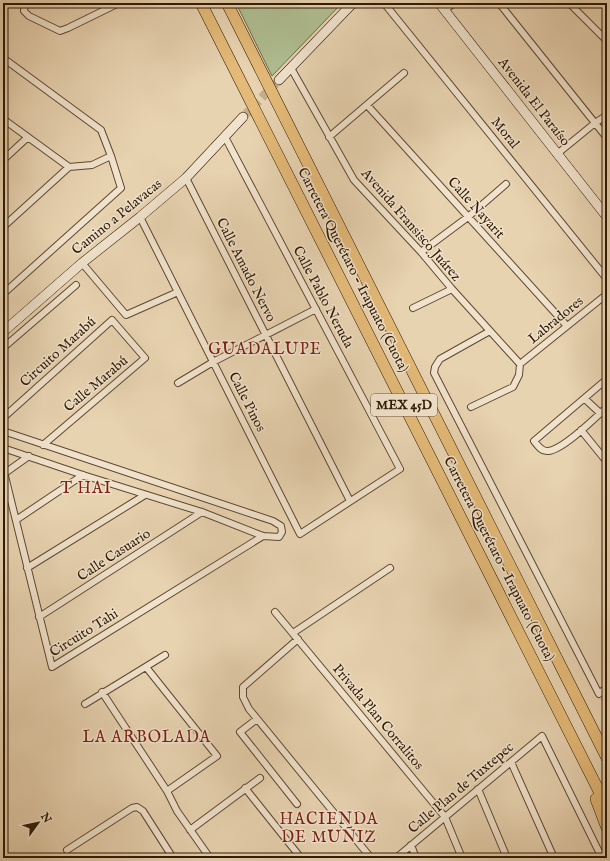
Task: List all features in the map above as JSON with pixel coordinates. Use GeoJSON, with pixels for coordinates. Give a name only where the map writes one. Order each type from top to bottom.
{"type":"FeatureCollection","features":[{"type":"Feature","properties":{"kind":"highway","name":"Carretera Querétaro - Irapuato (Cuota)"},"geometry":{"type":"LineString","coordinates":[[201,3],[607,807]]}},
{"type":"Feature","properties":{"kind":"highway","name":"Carretera Querétaro - Irapuato (Cuota)"},"geometry":{"type":"LineString","coordinates":[[227,3],[607,758]]}},
{"type":"Feature","properties":{"kind":"highway"},"geometry":{"type":"LineString","coordinates":[[589,722],[607,751]]}},
{"type":"Feature","properties":{"kind":"highway"},"geometry":{"type":"LineString","coordinates":[[570,734],[607,828]]}},
{"type":"Feature","properties":{"kind":"street"},"geometry":{"type":"LineString","coordinates":[[25,3],[24,12],[29,16],[60,31],[119,3]]}},
{"type":"Feature","properties":{"kind":"street"},"geometry":{"type":"LineString","coordinates":[[278,80],[353,3]]}},
{"type":"Feature","properties":{"kind":"street","name":"Moral"},"geometry":{"type":"LineString","coordinates":[[384,3],[607,278]]}},
{"type":"Feature","properties":{"kind":"street"},"geometry":{"type":"LineString","coordinates":[[442,6],[454,3]]}},
{"type":"Feature","properties":{"kind":"street"},"geometry":{"type":"LineString","coordinates":[[499,3],[607,138]]}},
{"type":"Feature","properties":{"kind":"street"},"geometry":{"type":"LineString","coordinates":[[569,3],[607,41]]}},
{"type":"Feature","properties":{"kind":"street","name":"Avenida El Paraíso"},"geometry":{"type":"LineString","coordinates":[[442,6],[607,217]]}},
{"type":"Feature","properties":{"kind":"street"},"geometry":{"type":"LineString","coordinates":[[3,58],[101,130],[112,156],[121,188],[3,294]]}},
{"type":"Feature","properties":{"kind":"street","name":"Avenida Fransisco Juárez"},"geometry":{"type":"LineString","coordinates":[[291,68],[354,180],[421,252],[452,289],[520,364]]}},
{"type":"Feature","properties":{"kind":"street"},"geometry":{"type":"LineString","coordinates":[[329,137],[404,73]]}},
{"type":"Feature","properties":{"kind":"street","name":"Calle Nayarit"},"geometry":{"type":"LineString","coordinates":[[366,105],[567,326]]}},
{"type":"Feature","properties":{"kind":"street"},"geometry":{"type":"LineString","coordinates":[[557,154],[607,115]]}},
{"type":"Feature","properties":{"kind":"street","name":"Camino a Pelavacas"},"geometry":{"type":"LineString","coordinates":[[3,332],[82,263],[186,178],[243,117]]}},
{"type":"Feature","properties":{"kind":"street"},"geometry":{"type":"LineString","coordinates":[[3,119],[69,167]]}},
{"type":"Feature","properties":{"kind":"street"},"geometry":{"type":"LineString","coordinates":[[3,160],[28,137]]}},
{"type":"Feature","properties":{"kind":"street","name":"Calle Pablo Neruda"},"geometry":{"type":"LineString","coordinates":[[225,137],[400,469],[350,501]]}},
{"type":"Feature","properties":{"kind":"street"},"geometry":{"type":"LineString","coordinates":[[3,227],[69,167],[92,165],[112,156]]}},
{"type":"Feature","properties":{"kind":"street","name":"Calle Amado Nervo"},"geometry":{"type":"LineString","coordinates":[[186,178],[350,501]]}},
{"type":"Feature","properties":{"kind":"street"},"geometry":{"type":"LineString","coordinates":[[421,252],[468,217],[506,184]]}},
{"type":"Feature","properties":{"kind":"street","name":"Calle Pinos"},"geometry":{"type":"LineString","coordinates":[[140,217],[300,534],[350,501]]}},
{"type":"Feature","properties":{"kind":"street"},"geometry":{"type":"LineString","coordinates":[[82,263],[126,315],[178,292]]}},
{"type":"Feature","properties":{"kind":"street"},"geometry":{"type":"LineString","coordinates":[[3,348],[76,285]]}},
{"type":"Feature","properties":{"kind":"street"},"geometry":{"type":"LineString","coordinates":[[414,308],[452,289]]}},
{"type":"Feature","properties":{"kind":"street","name":"Labradores"},"geometry":{"type":"LineString","coordinates":[[520,364],[607,294]]}},
{"type":"Feature","properties":{"kind":"street"},"geometry":{"type":"LineString","coordinates":[[178,382],[213,362],[316,310]]}},
{"type":"Feature","properties":{"kind":"street","name":"Circuito Marabú"},"geometry":{"type":"LineString","coordinates":[[3,418],[112,320]]}},
{"type":"Feature","properties":{"kind":"street","name":"Calle Marabú"},"geometry":{"type":"LineString","coordinates":[[43,445],[144,358],[112,320]]}},
{"type":"Feature","properties":{"kind":"street"},"geometry":{"type":"LineString","coordinates":[[490,331],[440,359],[435,367],[434,373],[599,694],[607,687]]}},
{"type":"Feature","properties":{"kind":"street"},"geometry":{"type":"LineString","coordinates":[[471,407],[513,387],[519,375],[520,364]]}},
{"type":"Feature","properties":{"kind":"street"},"geometry":{"type":"LineString","coordinates":[[607,379],[534,441],[539,448],[547,452],[559,448],[607,406]]}},
{"type":"Feature","properties":{"kind":"street"},"geometry":{"type":"LineString","coordinates":[[585,399],[600,413]]}},
{"type":"Feature","properties":{"kind":"street"},"geometry":{"type":"LineString","coordinates":[[581,430],[607,462]]}},
{"type":"Feature","properties":{"kind":"street","name":"Circuito Tahi"},"geometry":{"type":"LineString","coordinates":[[3,431],[273,521],[281,526],[282,532],[279,537],[263,536],[202,512],[144,495],[3,448]]}},
{"type":"Feature","properties":{"kind":"street"},"geometry":{"type":"LineString","coordinates":[[4,470],[29,456]]}},
{"type":"Feature","properties":{"kind":"street","name":"Circuito Tahi"},"geometry":{"type":"LineString","coordinates":[[4,470],[52,667],[263,536]]}},
{"type":"Feature","properties":{"kind":"street"},"geometry":{"type":"LineString","coordinates":[[16,520],[83,475]]}},
{"type":"Feature","properties":{"kind":"street"},"geometry":{"type":"LineString","coordinates":[[27,568],[144,495]]}},
{"type":"Feature","properties":{"kind":"street","name":"Calle Casuario"},"geometry":{"type":"LineString","coordinates":[[39,617],[202,512]]}},
{"type":"Feature","properties":{"kind":"street"},"geometry":{"type":"LineString","coordinates":[[293,633],[390,568]]}},
{"type":"Feature","properties":{"kind":"street","name":"Privada Plan Corralitos"},"geometry":{"type":"LineString","coordinates":[[275,612],[445,817],[462,858]]}},
{"type":"Feature","properties":{"kind":"street"},"geometry":{"type":"LineString","coordinates":[[298,639],[243,687],[243,697],[249,709],[371,858]]}},
{"type":"Feature","properties":{"kind":"street"},"geometry":{"type":"LineString","coordinates":[[85,704],[102,692],[165,655]]}},
{"type":"Feature","properties":{"kind":"street"},"geometry":{"type":"LineString","coordinates":[[146,667],[217,756],[167,791]]}},
{"type":"Feature","properties":{"kind":"street"},"geometry":{"type":"LineString","coordinates":[[102,692],[167,791],[177,811],[210,858]]}},
{"type":"Feature","properties":{"kind":"street"},"geometry":{"type":"LineString","coordinates":[[257,719],[240,732],[297,804]]}},
{"type":"Feature","properties":{"kind":"street","name":"Calle Plan de Tuxtepec"},"geometry":{"type":"LineString","coordinates":[[396,858],[542,736],[602,858]]}},
{"type":"Feature","properties":{"kind":"street"},"geometry":{"type":"LineString","coordinates":[[511,762],[554,858]]}},
{"type":"Feature","properties":{"kind":"street"},"geometry":{"type":"LineString","coordinates":[[190,830],[260,778]]}},
{"type":"Feature","properties":{"kind":"street"},"geometry":{"type":"LineString","coordinates":[[246,788],[301,858]]}},
{"type":"Feature","properties":{"kind":"street"},"geometry":{"type":"LineString","coordinates":[[478,789],[507,858]]}},
{"type":"Feature","properties":{"kind":"street"},"geometry":{"type":"LineString","coordinates":[[67,850],[132,808],[137,807],[143,811],[173,858]]}},
{"type":"Feature","properties":{"kind":"street"},"geometry":{"type":"LineString","coordinates":[[411,845],[416,858]]}},
{"type":"Feature","properties":{"kind":"path"},"geometry":{"type":"LineString","coordinates":[[599,694],[607,708]]}},
{"type":"Feature","properties":{"kind":"green space"},"geometry":{"type":"Polygon","coordinates":[[[236,3],[342,3],[272,76],[236,3]]]}},
{"type":"Feature","properties":{"kind":"tunnel"},"geometry":{"type":"LineString","coordinates":[[243,117],[279,80]]}},
{"type":"Feature","properties":{"kind":"district","name":"GUADALUPE"},"geometry":{"type":"Point","coordinates":[265,350]}},
{"type":"Feature","properties":{"kind":"district","name":"T HAI"},"geometry":{"type":"Point","coordinates":[86,489]}},
{"type":"Feature","properties":{"kind":"district","name":"LA ARBOLADA"},"geometry":{"type":"Point","coordinates":[147,738]}},
{"type":"Feature","properties":{"kind":"district","name":"HACIENDA DE MUÑIZ"},"geometry":{"type":"Point","coordinates":[329,829]}}]}
